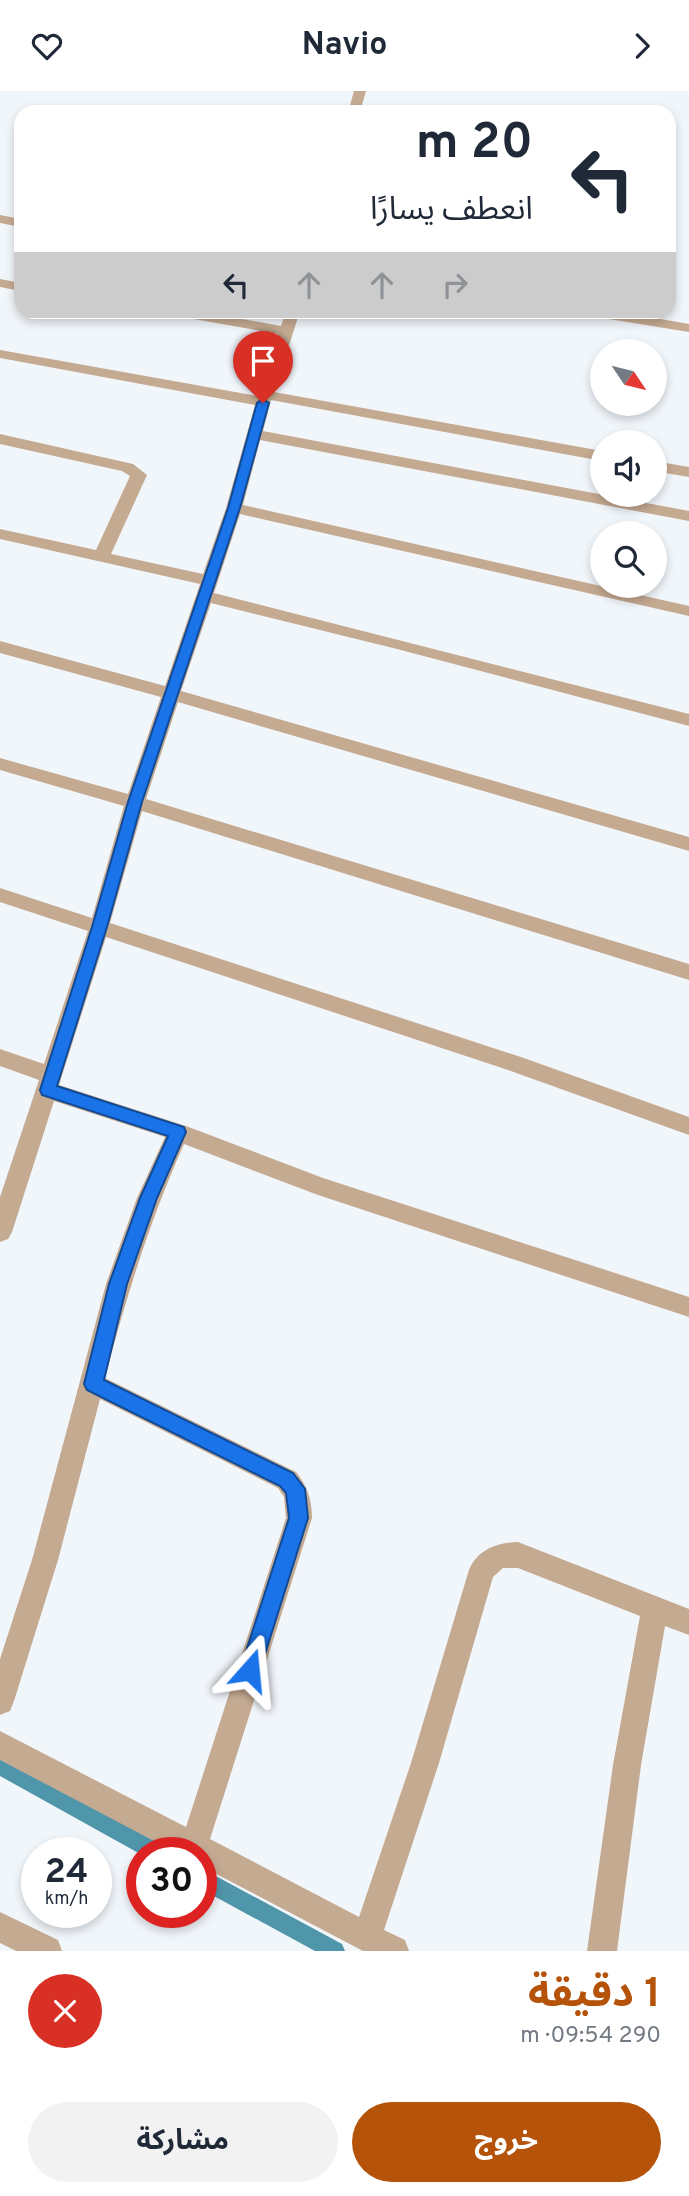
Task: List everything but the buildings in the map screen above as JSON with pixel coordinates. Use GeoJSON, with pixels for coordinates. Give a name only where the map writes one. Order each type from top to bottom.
{"type":"FeatureCollection","features":[{"type":"Feature","properties":{"kind":"street"},"geometry":{"type":"LineString","coordinates":[[217,319],[287,331]]}},
{"type":"Feature","properties":{"kind":"street"},"geometry":{"type":"LineString","coordinates":[[0,1232],[99,927],[135,802],[234,508],[254,433],[291,319]]}},
{"type":"Feature","properties":{"kind":"street"},"geometry":{"type":"LineString","coordinates":[[633,319],[689,328]]}},
{"type":"Feature","properties":{"kind":"street"},"geometry":{"type":"LineString","coordinates":[[0,354],[590,454]]}},
{"type":"Feature","properties":{"kind":"street"},"geometry":{"type":"LineString","coordinates":[[254,433],[689,516]]}},
{"type":"Feature","properties":{"kind":"street"},"geometry":{"type":"LineString","coordinates":[[0,439],[127,467],[139,475],[101,557]]}},
{"type":"Feature","properties":{"kind":"street"},"geometry":{"type":"LineString","coordinates":[[667,468],[689,472]]}},
{"type":"Feature","properties":{"kind":"street"},"geometry":{"type":"LineString","coordinates":[[234,508],[689,611]]}},
{"type":"Feature","properties":{"kind":"street"},"geometry":{"type":"LineString","coordinates":[[0,534],[101,557],[397,643],[689,720]]}},
{"type":"Feature","properties":{"kind":"street"},"geometry":{"type":"LineString","coordinates":[[0,647],[689,844]]}},
{"type":"Feature","properties":{"kind":"street"},"geometry":{"type":"LineString","coordinates":[[0,764],[135,802],[689,972]]}},
{"type":"Feature","properties":{"kind":"street"},"geometry":{"type":"LineString","coordinates":[[0,895],[500,1059],[689,1126]]}},
{"type":"Feature","properties":{"kind":"street"},"geometry":{"type":"LineString","coordinates":[[0,1057],[50,1083],[318,1186],[689,1307]]}},
{"type":"Feature","properties":{"kind":"street"},"geometry":{"type":"LineString","coordinates":[[0,1701],[45,1560],[118,1284],[148,1198],[178,1132]]}},
{"type":"Feature","properties":{"kind":"street"},"geometry":{"type":"LineString","coordinates":[[93,1384],[286,1480],[295,1489],[299,1502],[299,1518],[197,1837]]}},
{"type":"Feature","properties":{"kind":"street"},"geometry":{"type":"LineString","coordinates":[[368,1937],[425,1763],[482,1570],[492,1559],[503,1554],[518,1555],[689,1622]]}},
{"type":"Feature","properties":{"kind":"street"},"geometry":{"type":"LineString","coordinates":[[601,1951],[627,1765],[655,1607]]}},
{"type":"Feature","properties":{"kind":"street"},"geometry":{"type":"LineString","coordinates":[[0,1745],[172,1837]]}},
{"type":"Feature","properties":{"kind":"street"},"geometry":{"type":"LineString","coordinates":[[217,1860],[394,1951]]}},
{"type":"Feature","properties":{"kind":"street"},"geometry":{"type":"LineString","coordinates":[[0,1927],[47,1951]]}},
{"type":"Feature","properties":{"kind":"waterway"},"geometry":{"type":"LineString","coordinates":[[0,1766],[128,1837]]}},
{"type":"Feature","properties":{"kind":"waterway"},"geometry":{"type":"LineString","coordinates":[[217,1887],[335,1951]]}},
{"type":"Feature","properties":{"kind":"route"},"geometry":{"type":"LineString","coordinates":[[250,1670],[299,1518],[299,1502],[295,1489],[286,1480],[93,1384],[118,1284],[148,1198],[178,1132],[48,1090],[135,802],[234,508],[263,403]]}}]}
